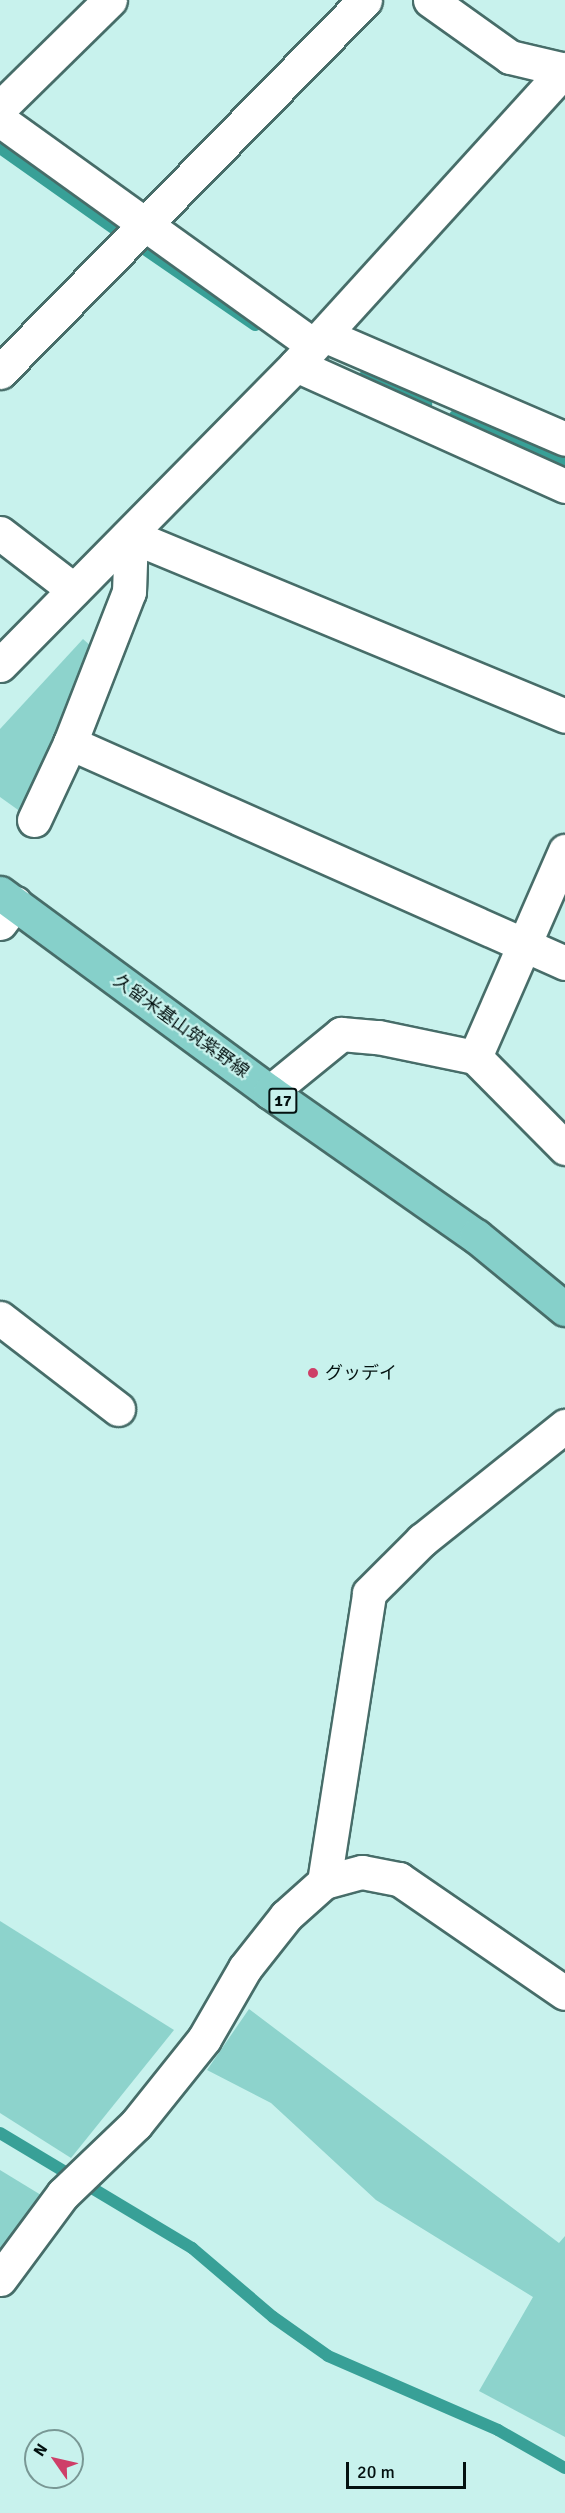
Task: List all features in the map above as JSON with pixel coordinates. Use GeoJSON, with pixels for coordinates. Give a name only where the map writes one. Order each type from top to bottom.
{"type":"FeatureCollection","features":[{"type":"Feature","properties":{"kind":"main road","name":"久留米基山筑紫野線"},"geometry":{"type":"LineString","coordinates":[[5,906],[476,1236],[565,1309]]}},
{"type":"Feature","properties":{"kind":"street"},"geometry":{"type":"LineString","coordinates":[[0,108],[110,0]]}},
{"type":"Feature","properties":{"kind":"street"},"geometry":{"type":"LineString","coordinates":[[0,372],[365,0]]}},
{"type":"Feature","properties":{"kind":"street"},"geometry":{"type":"LineString","coordinates":[[0,664],[131,536],[311,348],[565,70],[510,57],[430,0]]}},
{"type":"Feature","properties":{"kind":"street"},"geometry":{"type":"LineString","coordinates":[[0,120],[146,224],[311,348],[565,486]]}},
{"type":"Feature","properties":{"kind":"street"},"geometry":{"type":"LineString","coordinates":[[311,348],[565,439]]}},
{"type":"Feature","properties":{"kind":"street"},"geometry":{"type":"LineString","coordinates":[[0,532],[74,590]]}},
{"type":"Feature","properties":{"kind":"street"},"geometry":{"type":"LineString","coordinates":[[131,536],[565,716]]}},
{"type":"Feature","properties":{"kind":"street"},"geometry":{"type":"LineString","coordinates":[[34,820],[70,743],[129,592],[131,536]]}},
{"type":"Feature","properties":{"kind":"street"},"geometry":{"type":"LineString","coordinates":[[70,743],[565,963]]}},
{"type":"Feature","properties":{"kind":"street"},"geometry":{"type":"LineString","coordinates":[[475,1057],[565,851]]}},
{"type":"Feature","properties":{"kind":"street"},"geometry":{"type":"LineString","coordinates":[[270,1092],[341,1034],[378,1037],[475,1057],[565,1148]]}},
{"type":"Feature","properties":{"kind":"street"},"geometry":{"type":"LineString","coordinates":[[0,1318],[118,1408]]}},
{"type":"Feature","properties":{"kind":"street"},"geometry":{"type":"LineString","coordinates":[[324,1882],[369,1593],[422,1540],[565,1426]]}},
{"type":"Feature","properties":{"kind":"street"},"geometry":{"type":"LineString","coordinates":[[0,2279],[63,2194],[94,2168],[136,2124],[204,2039],[245,1968],[286,1916],[324,1882],[362,1872],[399,1879],[494,1941],[565,1994]]}},
{"type":"Feature","properties":{"kind":"shaded area"},"geometry":{"type":"Polygon","coordinates":[[[83,639],[92,647],[21,812],[0,797],[0,729],[83,639]]]}},
{"type":"Feature","properties":{"kind":"shaded area"},"geometry":{"type":"Polygon","coordinates":[[[0,1921],[174,2030],[71,2158],[0,2113],[0,1921]]]}},
{"type":"Feature","properties":{"kind":"shaded area"},"geometry":{"type":"Polygon","coordinates":[[[249,2009],[559,2243],[565,2236],[565,2437],[479,2391],[533,2297],[376,2200],[271,2103],[207,2070],[249,2009]]]}},
{"type":"Feature","properties":{"kind":"shaded area"},"geometry":{"type":"Polygon","coordinates":[[[0,2170],[41,2195],[0,2250],[0,2170]]]}},
{"type":"Feature","properties":{"kind":"waterway"},"geometry":{"type":"LineString","coordinates":[[0,148],[115,229]]}},
{"type":"Feature","properties":{"kind":"waterway"},"geometry":{"type":"LineString","coordinates":[[143,248],[255,325]]}},
{"type":"Feature","properties":{"kind":"waterway"},"geometry":{"type":"LineString","coordinates":[[364,377],[426,404]]}},
{"type":"Feature","properties":{"kind":"waterway"},"geometry":{"type":"LineString","coordinates":[[455,416],[565,463]]}},
{"type":"Feature","properties":{"kind":"waterway"},"geometry":{"type":"LineString","coordinates":[[0,2133],[192,2248],[273,2317],[328,2356],[498,2430],[565,2468]]}},
{"type":"Feature","properties":{"kind":"place","name":"グッデイ"},"geometry":{"type":"Point","coordinates":[313,1373]}}]}
